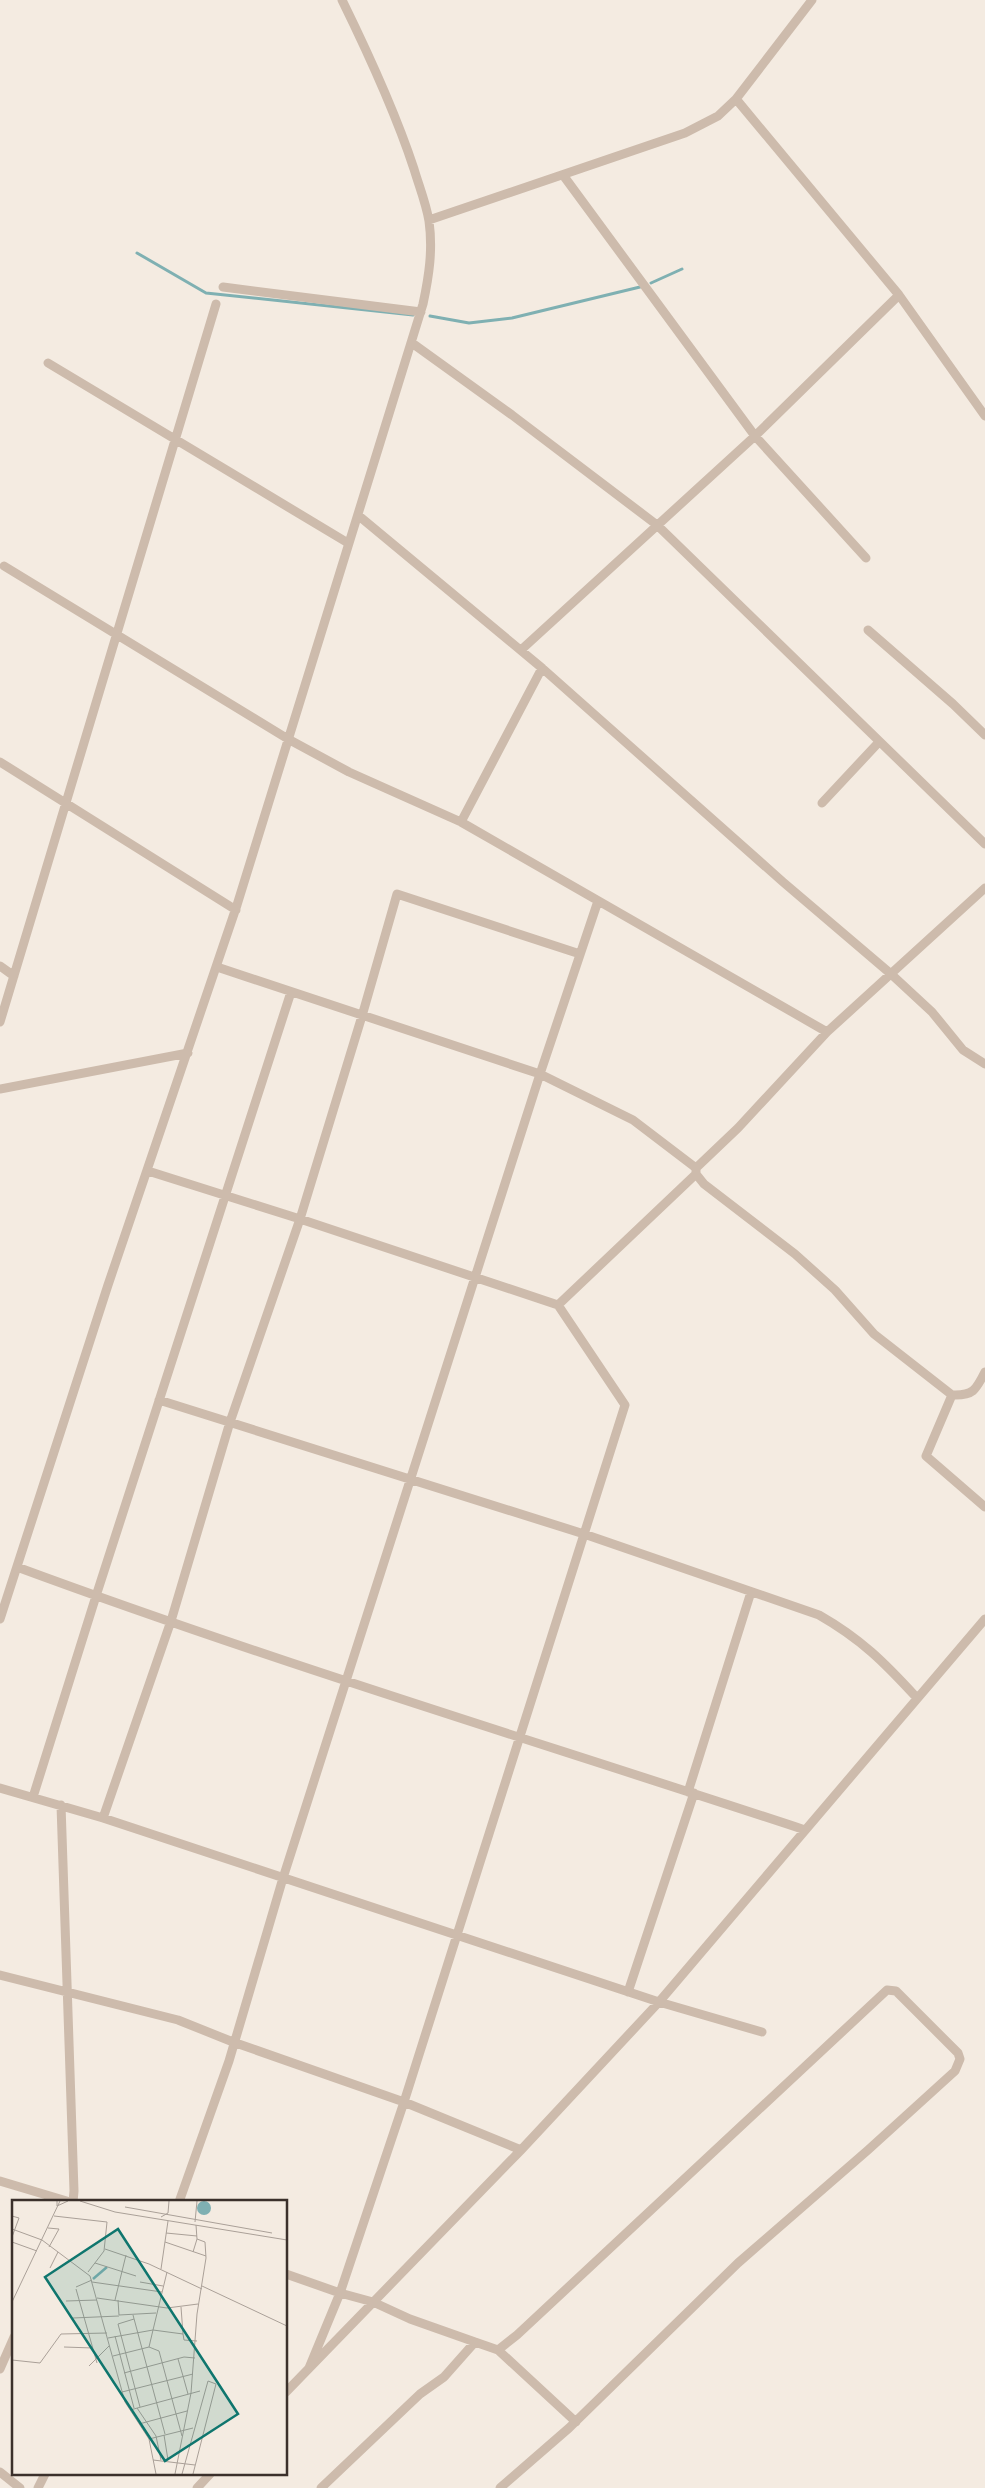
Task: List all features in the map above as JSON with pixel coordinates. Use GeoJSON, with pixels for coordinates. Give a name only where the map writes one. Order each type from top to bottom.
{"type":"FeatureCollection","features":[{"type":"Feature","properties":{"kind":"street"},"geometry":{"type":"LineString","coordinates":[[0,1619],[236,910],[348,543],[359,516],[412,343],[431,266],[429,220],[402,132],[373,63],[342,0]]}},
{"type":"Feature","properties":{"kind":"street"},"geometry":{"type":"LineString","coordinates":[[429,220],[685,133],[718,116],[736,100],[812,0]]}},
{"type":"Feature","properties":{"kind":"street"},"geometry":{"type":"LineString","coordinates":[[736,100],[899,295],[985,416]]}},
{"type":"Feature","properties":{"kind":"street"},"geometry":{"type":"LineString","coordinates":[[563,175],[755,436],[866,558]]}},
{"type":"Feature","properties":{"kind":"street"},"geometry":{"type":"LineString","coordinates":[[223,287],[421,312]]}},
{"type":"Feature","properties":{"kind":"street"},"geometry":{"type":"LineString","coordinates":[[521,650],[755,436],[899,295]]}},
{"type":"Feature","properties":{"kind":"street"},"geometry":{"type":"LineString","coordinates":[[0,1022],[216,304]]}},
{"type":"Feature","properties":{"kind":"street"},"geometry":{"type":"LineString","coordinates":[[412,343],[512,415],[657,525],[985,844]]}},
{"type":"Feature","properties":{"kind":"street"},"geometry":{"type":"LineString","coordinates":[[48,363],[348,543]]}},
{"type":"Feature","properties":{"kind":"street"},"geometry":{"type":"LineString","coordinates":[[359,516],[542,668],[782,882],[891,974],[932,1012],[963,1050],[985,1064]]}},
{"type":"Feature","properties":{"kind":"street"},"geometry":{"type":"LineString","coordinates":[[4,566],[117,633],[288,739],[350,772],[461,822],[827,1032]]}},
{"type":"Feature","properties":{"kind":"street"},"geometry":{"type":"LineString","coordinates":[[868,630],[953,704],[985,735]]}},
{"type":"Feature","properties":{"kind":"street"},"geometry":{"type":"LineString","coordinates":[[461,822],[542,668]]}},
{"type":"Feature","properties":{"kind":"street"},"geometry":{"type":"LineString","coordinates":[[822,804],[879,742]]}},
{"type":"Feature","properties":{"kind":"street"},"geometry":{"type":"LineString","coordinates":[[0,762],[65,805],[236,910]]}},
{"type":"Feature","properties":{"kind":"street"},"geometry":{"type":"LineString","coordinates":[[558,1305],[696,1171],[827,1032],[985,888]]}},
{"type":"Feature","properties":{"kind":"street"},"geometry":{"type":"LineString","coordinates":[[103,1818],[171,1622],[230,1422],[300,1219],[397,894],[580,954]]}},
{"type":"Feature","properties":{"kind":"street"},"geometry":{"type":"LineString","coordinates":[[180,2200],[229,2062],[233,2042],[346,1680],[540,1074],[598,901]]}},
{"type":"Feature","properties":{"kind":"street"},"geometry":{"type":"LineString","coordinates":[[0,966],[14,976]]}},
{"type":"Feature","properties":{"kind":"street"},"geometry":{"type":"LineString","coordinates":[[217,967],[540,1074],[633,1120],[696,1171],[704,1184],[795,1254],[835,1290],[874,1334],[952,1396],[966,1396],[977,1388],[985,1372]]}},
{"type":"Feature","properties":{"kind":"street"},"geometry":{"type":"LineString","coordinates":[[33,1797],[291,992]]}},
{"type":"Feature","properties":{"kind":"street"},"geometry":{"type":"LineString","coordinates":[[0,1089],[188,1053]]}},
{"type":"Feature","properties":{"kind":"street"},"geometry":{"type":"LineString","coordinates":[[148,1171],[226,1194],[558,1305],[625,1405],[404,2102],[340,2293],[308,2368]]}},
{"type":"Feature","properties":{"kind":"street"},"geometry":{"type":"LineString","coordinates":[[952,1396],[926,1456],[985,1507]]}},
{"type":"Feature","properties":{"kind":"street"},"geometry":{"type":"LineString","coordinates":[[159,1400],[584,1534],[819,1615],[851,1633],[882,1660],[917,1698]]}},
{"type":"Feature","properties":{"kind":"street"},"geometry":{"type":"LineString","coordinates":[[17,1567],[171,1622],[805,1830]]}},
{"type":"Feature","properties":{"kind":"street"},"geometry":{"type":"LineString","coordinates":[[628,1992],[751,1592]]}},
{"type":"Feature","properties":{"kind":"street"},"geometry":{"type":"LineString","coordinates":[[288,2390],[521,2150],[659,2002],[985,1619]]}},
{"type":"Feature","properties":{"kind":"street"},"geometry":{"type":"LineString","coordinates":[[0,1788],[103,1818],[628,1992],[762,2032]]}},
{"type":"Feature","properties":{"kind":"street"},"geometry":{"type":"LineString","coordinates":[[61,1805],[74,2191],[72,2200]]}},
{"type":"Feature","properties":{"kind":"street"},"geometry":{"type":"LineString","coordinates":[[0,1975],[178,2020],[233,2042],[404,2102],[521,2150]]}},
{"type":"Feature","properties":{"kind":"street"},"geometry":{"type":"LineString","coordinates":[[498,2350],[517,2335],[887,1990],[892,1989],[902,1996],[958,2053],[960,2059],[955,2071],[868,2150],[738,2263],[576,2422],[500,2488]]}},
{"type":"Feature","properties":{"kind":"street"},"geometry":{"type":"LineString","coordinates":[[0,2181],[65,2200]]}},
{"type":"Feature","properties":{"kind":"street"},"geometry":{"type":"LineString","coordinates":[[288,2275],[340,2293],[373,2302],[410,2319],[498,2350],[576,2422]]}},
{"type":"Feature","properties":{"kind":"street"},"geometry":{"type":"LineString","coordinates":[[0,2369],[12,2342]]}},
{"type":"Feature","properties":{"kind":"street"},"geometry":{"type":"LineString","coordinates":[[321,2488],[420,2394],[444,2377],[475,2342]]}},
{"type":"Feature","properties":{"kind":"street"},"geometry":{"type":"LineString","coordinates":[[0,2472],[20,2488]]}},
{"type":"Feature","properties":{"kind":"street"},"geometry":{"type":"LineString","coordinates":[[38,2488],[44,2476]]}},
{"type":"Feature","properties":{"kind":"street"},"geometry":{"type":"LineString","coordinates":[[198,2488],[208,2476]]}},
{"type":"Feature","properties":{"kind":"waterway"},"geometry":{"type":"LineString","coordinates":[[137,253],[206,293],[413,315]]}},
{"type":"Feature","properties":{"kind":"waterway"},"geometry":{"type":"LineString","coordinates":[[651,283],[682,269]]}},
{"type":"Feature","properties":{"kind":"waterway"},"geometry":{"type":"LineString","coordinates":[[430,316],[469,323],[512,318],[640,287]]}}]}
